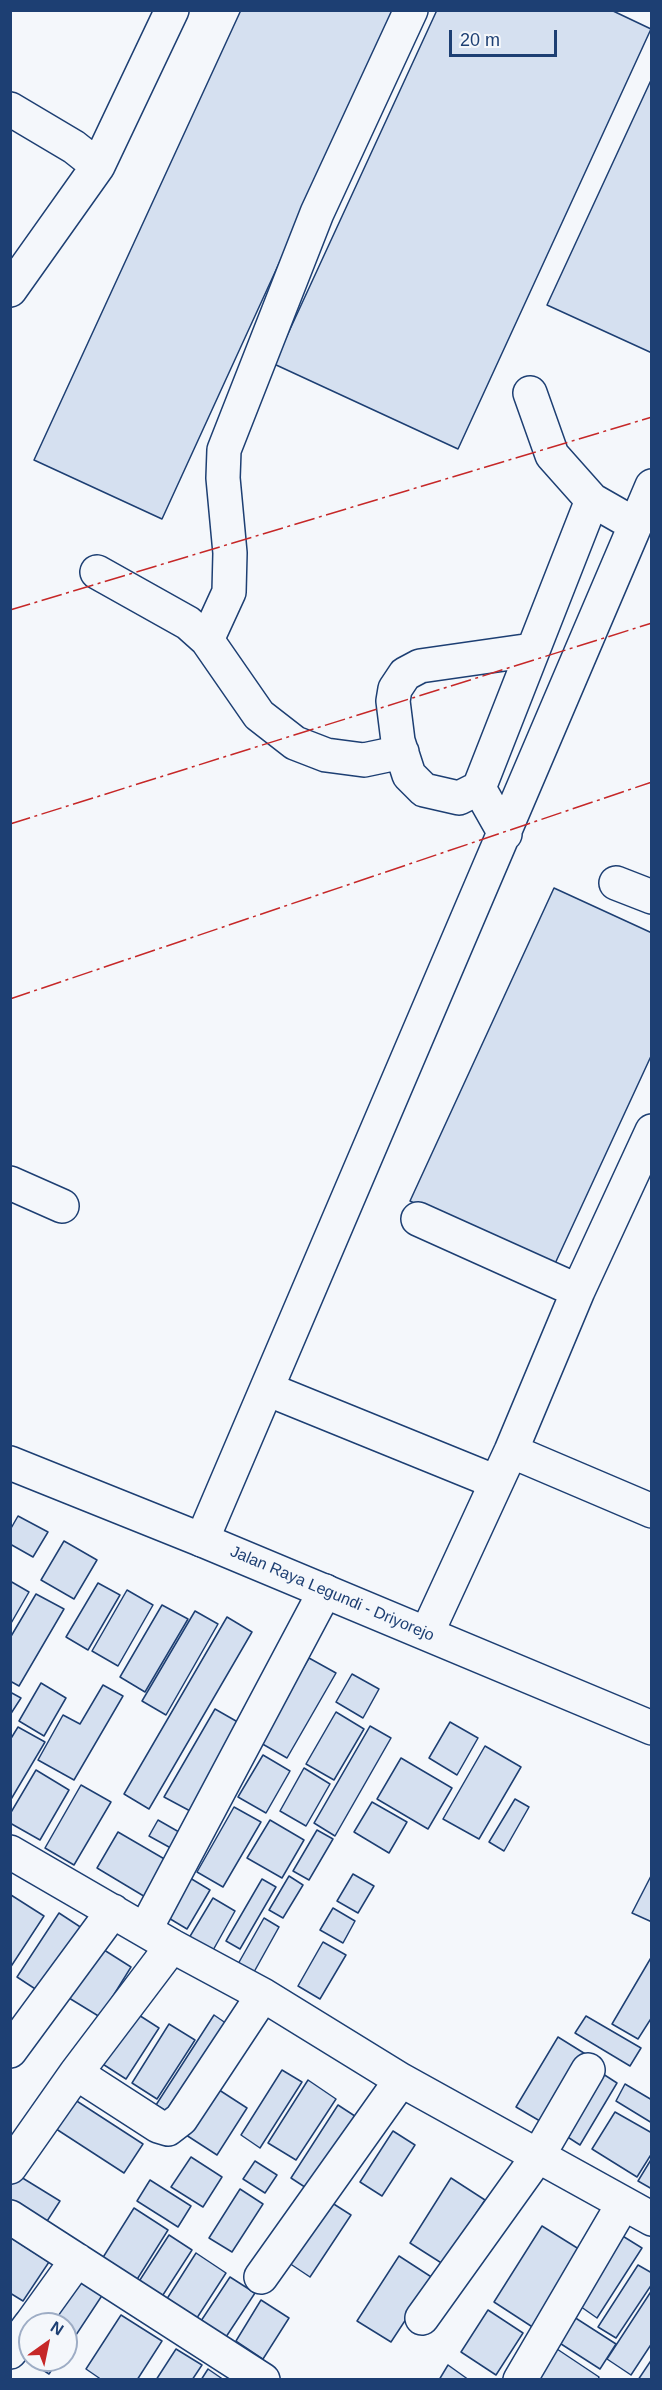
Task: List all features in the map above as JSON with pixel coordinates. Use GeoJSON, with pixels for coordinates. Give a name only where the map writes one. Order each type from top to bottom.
{"type":"FeatureCollection","features":[{"type":"Feature","properties":{"kind":"street"},"geometry":{"type":"LineString","coordinates":[[10,290],[98,166],[172,10]]}},
{"type":"Feature","properties":{"kind":"street"},"geometry":{"type":"LineString","coordinates":[[207,640],[229,592],[230,553],[223,478],[224,450],[317,213],[411,10]]}},
{"type":"Feature","properties":{"kind":"street"},"geometry":{"type":"LineString","coordinates":[[10,110],[74,147],[98,166]]}},
{"type":"Feature","properties":{"kind":"street"},"geometry":{"type":"LineString","coordinates":[[530,393],[552,455],[592,501],[634,524]]}},
{"type":"Feature","properties":{"kind":"street"},"geometry":{"type":"LineString","coordinates":[[202,1540],[505,834],[651,486]]}},
{"type":"Feature","properties":{"kind":"street"},"geometry":{"type":"LineString","coordinates":[[532,650],[420,666],[405,674],[395,689],[393,702],[398,741],[409,775],[424,790],[459,798],[479,788],[592,501]]}},
{"type":"Feature","properties":{"kind":"street"},"geometry":{"type":"LineString","coordinates":[[97,572],[188,623],[207,640],[259,714],[295,743],[326,755],[364,760],[402,752]]}},
{"type":"Feature","properties":{"kind":"street"},"geometry":{"type":"LineString","coordinates":[[479,788],[505,834]]}},
{"type":"Feature","properties":{"kind":"street"},"geometry":{"type":"LineString","coordinates":[[616,883],[651,897]]}},
{"type":"Feature","properties":{"kind":"street"},"geometry":{"type":"LineString","coordinates":[[427,1633],[511,1451],[578,1291],[651,1131]]}},
{"type":"Feature","properties":{"kind":"street"},"geometry":{"type":"LineString","coordinates":[[10,1183],[62,1206]]}},
{"type":"Feature","properties":{"kind":"street"},"geometry":{"type":"LineString","coordinates":[[418,1219],[578,1291]]}},
{"type":"Feature","properties":{"kind":"street"},"geometry":{"type":"LineString","coordinates":[[267,1389],[496,1482]]}},
{"type":"Feature","properties":{"kind":"street"},"geometry":{"type":"LineString","coordinates":[[511,1451],[651,1511]]}},
{"type":"Feature","properties":{"kind":"street","name":"Jalan Raya Legundi - Driyorejo"},"geometry":{"type":"LineString","coordinates":[[10,1463],[427,1633],[651,1728]]}},
{"type":"Feature","properties":{"kind":"street"},"geometry":{"type":"LineString","coordinates":[[10,2168],[76,2073],[158,1938],[325,1591]]}},
{"type":"Feature","properties":{"kind":"street"},"geometry":{"type":"LineString","coordinates":[[10,1852],[158,1938],[263,1995],[402,2080],[651,2219]]}},
{"type":"Feature","properties":{"kind":"street"},"geometry":{"type":"LineString","coordinates":[[10,2051],[113,1911]]}},
{"type":"Feature","properties":{"kind":"street"},"geometry":{"type":"LineString","coordinates":[[76,2073],[158,2126],[168,2129],[181,2119],[263,1995]]}},
{"type":"Feature","properties":{"kind":"street"},"geometry":{"type":"LineString","coordinates":[[422,2318],[538,2156],[588,2070]]}},
{"type":"Feature","properties":{"kind":"street"},"geometry":{"type":"LineString","coordinates":[[261,2277],[402,2080]]}},
{"type":"Feature","properties":{"kind":"street"},"geometry":{"type":"LineString","coordinates":[[520,2379],[623,2204]]}},
{"type":"Feature","properties":{"kind":"street"},"geometry":{"type":"LineString","coordinates":[[10,2217],[263,2379]]}},
{"type":"Feature","properties":{"kind":"street"},"geometry":{"type":"LineString","coordinates":[[39,2312],[77,2260]]}},
{"type":"Feature","properties":{"kind":"building"},"geometry":{"type":"Polygon","coordinates":[[[241,10],[395,10],[162,519],[34,460],[241,10]]]}},
{"type":"Feature","properties":{"kind":"building"},"geometry":{"type":"Polygon","coordinates":[[[437,10],[611,10],[651,29],[458,449],[274,364],[437,10]]]}},
{"type":"Feature","properties":{"kind":"building"},"geometry":{"type":"Polygon","coordinates":[[[652,78],[652,353],[547,305],[652,78]]]}},
{"type":"Feature","properties":{"kind":"building"},"geometry":{"type":"Polygon","coordinates":[[[554,888],[652,933],[652,1054],[553,1268],[410,1201],[554,888]]]}},
{"type":"Feature","properties":{"kind":"building"},"geometry":{"type":"Polygon","coordinates":[[[18,1516],[48,1532],[33,1557],[10,1544],[10,1530],[18,1516]]]}},
{"type":"Feature","properties":{"kind":"building"},"geometry":{"type":"Polygon","coordinates":[[[64,1541],[97,1560],[74,1599],[41,1580],[64,1541]]]}},
{"type":"Feature","properties":{"kind":"building"},"geometry":{"type":"Polygon","coordinates":[[[10,1581],[29,1592],[10,1625],[10,1581]]]}},
{"type":"Feature","properties":{"kind":"building"},"geometry":{"type":"Polygon","coordinates":[[[98,1583],[120,1595],[88,1650],[66,1637],[98,1583]]]}},
{"type":"Feature","properties":{"kind":"building"},"geometry":{"type":"Polygon","coordinates":[[[127,1590],[153,1605],[118,1666],[92,1651],[127,1590]]]}},
{"type":"Feature","properties":{"kind":"building"},"geometry":{"type":"Polygon","coordinates":[[[36,1594],[64,1609],[19,1686],[10,1681],[10,1638],[36,1594]]]}},
{"type":"Feature","properties":{"kind":"building"},"geometry":{"type":"Polygon","coordinates":[[[162,1605],[188,1619],[145,1692],[120,1677],[162,1605]]]}},
{"type":"Feature","properties":{"kind":"building"},"geometry":{"type":"Polygon","coordinates":[[[195,1611],[218,1624],[166,1715],[142,1701],[195,1611]]]}},
{"type":"Feature","properties":{"kind":"building"},"geometry":{"type":"Polygon","coordinates":[[[227,1617],[252,1632],[149,1809],[124,1794],[227,1617]]]}},
{"type":"Feature","properties":{"kind":"building"},"geometry":{"type":"Polygon","coordinates":[[[309,1658],[336,1673],[287,1758],[259,1742],[309,1658]]]}},
{"type":"Feature","properties":{"kind":"building"},"geometry":{"type":"Polygon","coordinates":[[[352,1674],[379,1689],[363,1718],[336,1702],[352,1674]]]}},
{"type":"Feature","properties":{"kind":"building"},"geometry":{"type":"Polygon","coordinates":[[[41,1683],[66,1698],[44,1736],[19,1721],[41,1683]]]}},
{"type":"Feature","properties":{"kind":"building"},"geometry":{"type":"Polygon","coordinates":[[[103,1685],[123,1696],[74,1780],[38,1760],[63,1715],[80,1724],[103,1685]]]}},
{"type":"Feature","properties":{"kind":"building"},"geometry":{"type":"Polygon","coordinates":[[[10,1692],[21,1698],[10,1715],[10,1692]]]}},
{"type":"Feature","properties":{"kind":"building"},"geometry":{"type":"Polygon","coordinates":[[[215,1709],[243,1725],[192,1812],[164,1797],[215,1709]]]}},
{"type":"Feature","properties":{"kind":"building"},"geometry":{"type":"Polygon","coordinates":[[[336,1712],[364,1729],[334,1780],[306,1764],[336,1712]]]}},
{"type":"Feature","properties":{"kind":"building"},"geometry":{"type":"Polygon","coordinates":[[[450,1722],[478,1738],[457,1775],[429,1758],[450,1722]]]}},
{"type":"Feature","properties":{"kind":"building"},"geometry":{"type":"Polygon","coordinates":[[[370,1726],[391,1738],[335,1836],[314,1823],[370,1726]]]}},
{"type":"Feature","properties":{"kind":"building"},"geometry":{"type":"Polygon","coordinates":[[[18,1727],[45,1742],[10,1801],[10,1740],[18,1727]]]}},
{"type":"Feature","properties":{"kind":"building"},"geometry":{"type":"Polygon","coordinates":[[[485,1746],[521,1767],[479,1839],[443,1819],[485,1746]]]}},
{"type":"Feature","properties":{"kind":"building"},"geometry":{"type":"Polygon","coordinates":[[[263,1755],[290,1771],[266,1813],[238,1797],[263,1755]]]}},
{"type":"Feature","properties":{"kind":"building"},"geometry":{"type":"Polygon","coordinates":[[[401,1758],[452,1788],[428,1829],[377,1799],[401,1758]]]}},
{"type":"Feature","properties":{"kind":"building"},"geometry":{"type":"Polygon","coordinates":[[[304,1768],[330,1784],[306,1826],[280,1811],[304,1768]]]}},
{"type":"Feature","properties":{"kind":"building"},"geometry":{"type":"Polygon","coordinates":[[[36,1770],[69,1790],[40,1840],[10,1823],[10,1814],[36,1770]]]}},
{"type":"Feature","properties":{"kind":"building"},"geometry":{"type":"Polygon","coordinates":[[[81,1785],[111,1802],[74,1865],[45,1848],[81,1785]]]}},
{"type":"Feature","properties":{"kind":"building"},"geometry":{"type":"Polygon","coordinates":[[[515,1799],[529,1807],[504,1851],[489,1842],[515,1799]]]}},
{"type":"Feature","properties":{"kind":"building"},"geometry":{"type":"Polygon","coordinates":[[[372,1802],[407,1822],[389,1853],[354,1832],[372,1802]]]}},
{"type":"Feature","properties":{"kind":"building"},"geometry":{"type":"Polygon","coordinates":[[[234,1807],[261,1822],[223,1887],[197,1872],[234,1807]]]}},
{"type":"Feature","properties":{"kind":"building"},"geometry":{"type":"Polygon","coordinates":[[[158,1820],[186,1836],[178,1852],[149,1836],[158,1820]]]}},
{"type":"Feature","properties":{"kind":"building"},"geometry":{"type":"Polygon","coordinates":[[[270,1820],[304,1840],[282,1878],[247,1858],[270,1820]]]}},
{"type":"Feature","properties":{"kind":"building"},"geometry":{"type":"Polygon","coordinates":[[[317,1830],[333,1839],[309,1880],[293,1871],[317,1830]]]}},
{"type":"Feature","properties":{"kind":"building"},"geometry":{"type":"Polygon","coordinates":[[[118,1832],[173,1864],[152,1901],[97,1868],[118,1832]]]}},
{"type":"Feature","properties":{"kind":"building"},"geometry":{"type":"Polygon","coordinates":[[[353,1874],[374,1886],[358,1913],[337,1901],[353,1874]]]}},
{"type":"Feature","properties":{"kind":"building"},"geometry":{"type":"Polygon","coordinates":[[[652,1874],[652,1922],[632,1913],[652,1874]]]}},
{"type":"Feature","properties":{"kind":"building"},"geometry":{"type":"Polygon","coordinates":[[[289,1876],[303,1885],[283,1918],[269,1910],[289,1876]]]}},
{"type":"Feature","properties":{"kind":"building"},"geometry":{"type":"Polygon","coordinates":[[[190,1878],[210,1890],[187,1929],[167,1917],[190,1878]]]}},
{"type":"Feature","properties":{"kind":"building"},"geometry":{"type":"Polygon","coordinates":[[[262,1879],[276,1887],[240,1949],[226,1941],[262,1879]]]}},
{"type":"Feature","properties":{"kind":"building"},"geometry":{"type":"Polygon","coordinates":[[[10,1896],[44,1916],[10,1968],[10,1896]]]}},
{"type":"Feature","properties":{"kind":"building"},"geometry":{"type":"Polygon","coordinates":[[[213,1898],[235,1911],[212,1952],[189,1938],[213,1898]]]}},
{"type":"Feature","properties":{"kind":"building"},"geometry":{"type":"Polygon","coordinates":[[[333,1908],[355,1921],[343,1943],[320,1930],[333,1908]]]}},
{"type":"Feature","properties":{"kind":"building"},"geometry":{"type":"Polygon","coordinates":[[[59,1913],[88,1932],[46,1996],[17,1977],[59,1913]]]}},
{"type":"Feature","properties":{"kind":"building"},"geometry":{"type":"Polygon","coordinates":[[[264,1918],[279,1927],[254,1972],[238,1964],[264,1918]]]}},
{"type":"Feature","properties":{"kind":"building"},"geometry":{"type":"Polygon","coordinates":[[[323,1942],[346,1955],[320,1999],[298,1986],[323,1942]]]}},
{"type":"Feature","properties":{"kind":"building"},"geometry":{"type":"Polygon","coordinates":[[[101,1948],[131,1967],[100,2017],[69,1998],[101,1948]]]}},
{"type":"Feature","properties":{"kind":"building"},"geometry":{"type":"Polygon","coordinates":[[[652,1956],[652,2017],[638,2039],[612,2024],[652,1956]]]}},
{"type":"Feature","properties":{"kind":"building"},"geometry":{"type":"Polygon","coordinates":[[[131,2010],[159,2028],[126,2079],[98,2061],[131,2010]]]}},
{"type":"Feature","properties":{"kind":"building"},"geometry":{"type":"Polygon","coordinates":[[[214,2015],[233,2028],[176,2117],[156,2105],[214,2015]]]}},
{"type":"Feature","properties":{"kind":"building"},"geometry":{"type":"Polygon","coordinates":[[[586,2016],[641,2048],[630,2066],[575,2033],[586,2016]]]}},
{"type":"Feature","properties":{"kind":"building"},"geometry":{"type":"Polygon","coordinates":[[[169,2024],[195,2040],[157,2099],[132,2083],[169,2024]]]}},
{"type":"Feature","properties":{"kind":"building"},"geometry":{"type":"Polygon","coordinates":[[[558,2037],[587,2055],[545,2124],[516,2107],[558,2037]]]}},
{"type":"Feature","properties":{"kind":"building"},"geometry":{"type":"Polygon","coordinates":[[[282,2070],[302,2082],[260,2148],[241,2135],[282,2070]]]}},
{"type":"Feature","properties":{"kind":"building"},"geometry":{"type":"Polygon","coordinates":[[[600,2072],[617,2083],[580,2145],[563,2134],[600,2072]]]}},
{"type":"Feature","properties":{"kind":"building"},"geometry":{"type":"Polygon","coordinates":[[[308,2080],[336,2099],[296,2160],[268,2143],[308,2080]]]}},
{"type":"Feature","properties":{"kind":"building"},"geometry":{"type":"Polygon","coordinates":[[[625,2084],[652,2100],[652,2123],[616,2101],[625,2084]]]}},
{"type":"Feature","properties":{"kind":"building"},"geometry":{"type":"Polygon","coordinates":[[[213,2086],[247,2108],[217,2155],[183,2133],[213,2086]]]}},
{"type":"Feature","properties":{"kind":"building"},"geometry":{"type":"Polygon","coordinates":[[[69,2096],[143,2144],[124,2173],[50,2125],[69,2096]]]}},
{"type":"Feature","properties":{"kind":"building"},"geometry":{"type":"Polygon","coordinates":[[[338,2105],[364,2122],[317,2195],[291,2178],[338,2105]]]}},
{"type":"Feature","properties":{"kind":"building"},"geometry":{"type":"Polygon","coordinates":[[[615,2112],[652,2133],[652,2153],[637,2177],[592,2149],[615,2112]]]}},
{"type":"Feature","properties":{"kind":"building"},"geometry":{"type":"Polygon","coordinates":[[[393,2131],[415,2145],[382,2196],[360,2182],[393,2131]]]}},
{"type":"Feature","properties":{"kind":"building"},"geometry":{"type":"Polygon","coordinates":[[[191,2157],[222,2177],[203,2207],[171,2187],[191,2157]]]}},
{"type":"Feature","properties":{"kind":"building"},"geometry":{"type":"Polygon","coordinates":[[[652,2158],[652,2189],[638,2181],[652,2158]]]}},
{"type":"Feature","properties":{"kind":"building"},"geometry":{"type":"Polygon","coordinates":[[[255,2161],[277,2175],[265,2193],[243,2179],[255,2161]]]}},
{"type":"Feature","properties":{"kind":"building"},"geometry":{"type":"Polygon","coordinates":[[[16,2174],[60,2201],[40,2232],[10,2213],[10,2183],[16,2174]]]}},
{"type":"Feature","properties":{"kind":"building"},"geometry":{"type":"Polygon","coordinates":[[[451,2178],[485,2200],[443,2264],[410,2243],[451,2178]]]}},
{"type":"Feature","properties":{"kind":"building"},"geometry":{"type":"Polygon","coordinates":[[[150,2180],[191,2206],[178,2227],[137,2201],[150,2180]]]}},
{"type":"Feature","properties":{"kind":"building"},"geometry":{"type":"Polygon","coordinates":[[[240,2189],[263,2204],[232,2252],[209,2238],[240,2189]]]}},
{"type":"Feature","properties":{"kind":"building"},"geometry":{"type":"Polygon","coordinates":[[[329,2201],[351,2215],[310,2277],[289,2263],[329,2201]]]}},
{"type":"Feature","properties":{"kind":"building"},"geometry":{"type":"Polygon","coordinates":[[[134,2208],[168,2230],[136,2281],[102,2259],[134,2208]]]}},
{"type":"Feature","properties":{"kind":"building"},"geometry":{"type":"Polygon","coordinates":[[[542,2226],[582,2251],[534,2328],[494,2302],[542,2226]]]}},
{"type":"Feature","properties":{"kind":"building"},"geometry":{"type":"Polygon","coordinates":[[[169,2235],[192,2250],[161,2298],[138,2283],[169,2235]]]}},
{"type":"Feature","properties":{"kind":"building"},"geometry":{"type":"Polygon","coordinates":[[[621,2235],[642,2248],[597,2318],[577,2304],[621,2235]]]}},
{"type":"Feature","properties":{"kind":"building"},"geometry":{"type":"Polygon","coordinates":[[[10,2237],[49,2262],[23,2301],[10,2293],[10,2237]]]}},
{"type":"Feature","properties":{"kind":"building"},"geometry":{"type":"Polygon","coordinates":[[[196,2253],[226,2273],[193,2324],[163,2305],[196,2253]]]}},
{"type":"Feature","properties":{"kind":"building"},"geometry":{"type":"Polygon","coordinates":[[[399,2256],[433,2278],[391,2342],[357,2321],[399,2256]]]}},
{"type":"Feature","properties":{"kind":"building"},"geometry":{"type":"Polygon","coordinates":[[[638,2265],[652,2273],[652,2284],[616,2338],[598,2327],[638,2265]]]}},
{"type":"Feature","properties":{"kind":"building"},"geometry":{"type":"Polygon","coordinates":[[[79,2275],[105,2291],[78,2332],[78,2312],[55,2312],[79,2275]]]}},
{"type":"Feature","properties":{"kind":"building"},"geometry":{"type":"Polygon","coordinates":[[[230,2277],[255,2293],[224,2340],[199,2324],[230,2277]]]}},
{"type":"Feature","properties":{"kind":"building"},"geometry":{"type":"Polygon","coordinates":[[[652,2290],[652,2343],[631,2375],[607,2359],[652,2290]]]}},
{"type":"Feature","properties":{"kind":"building"},"geometry":{"type":"Polygon","coordinates":[[[261,2300],[289,2318],[263,2359],[236,2341],[261,2300]]]}},
{"type":"Feature","properties":{"kind":"building"},"geometry":{"type":"Polygon","coordinates":[[[488,2310],[523,2333],[496,2375],[461,2352],[488,2310]]]}},
{"type":"Feature","properties":{"kind":"building"},"geometry":{"type":"Polygon","coordinates":[[[121,2315],[162,2341],[137,2380],[102,2380],[86,2369],[121,2315]]]}},
{"type":"Feature","properties":{"kind":"building"},"geometry":{"type":"Polygon","coordinates":[[[574,2317],[616,2344],[600,2369],[558,2342],[574,2317]]]}},
{"type":"Feature","properties":{"kind":"building"},"geometry":{"type":"Polygon","coordinates":[[[176,2349],[202,2365],[192,2380],[156,2380],[176,2349]]]}},
{"type":"Feature","properties":{"kind":"building"},"geometry":{"type":"Polygon","coordinates":[[[557,2349],[599,2377],[598,2380],[538,2380],[557,2349]]]}},
{"type":"Feature","properties":{"kind":"building"},"geometry":{"type":"Polygon","coordinates":[[[652,2359],[652,2380],[638,2380],[652,2359]]]}},
{"type":"Feature","properties":{"kind":"building"},"geometry":{"type":"Polygon","coordinates":[[[448,2365],[469,2380],[439,2380],[448,2365]]]}},
{"type":"Feature","properties":{"kind":"building"},"geometry":{"type":"Polygon","coordinates":[[[208,2369],[224,2380],[201,2380],[208,2369]]]}},
{"type":"Feature","properties":{"kind":"power"},"geometry":{"type":"LineString","coordinates":[[10,610],[652,417]]}},
{"type":"Feature","properties":{"kind":"power"},"geometry":{"type":"LineString","coordinates":[[10,824],[652,623]]}},
{"type":"Feature","properties":{"kind":"power"},"geometry":{"type":"LineString","coordinates":[[10,999],[652,782]]}}]}
